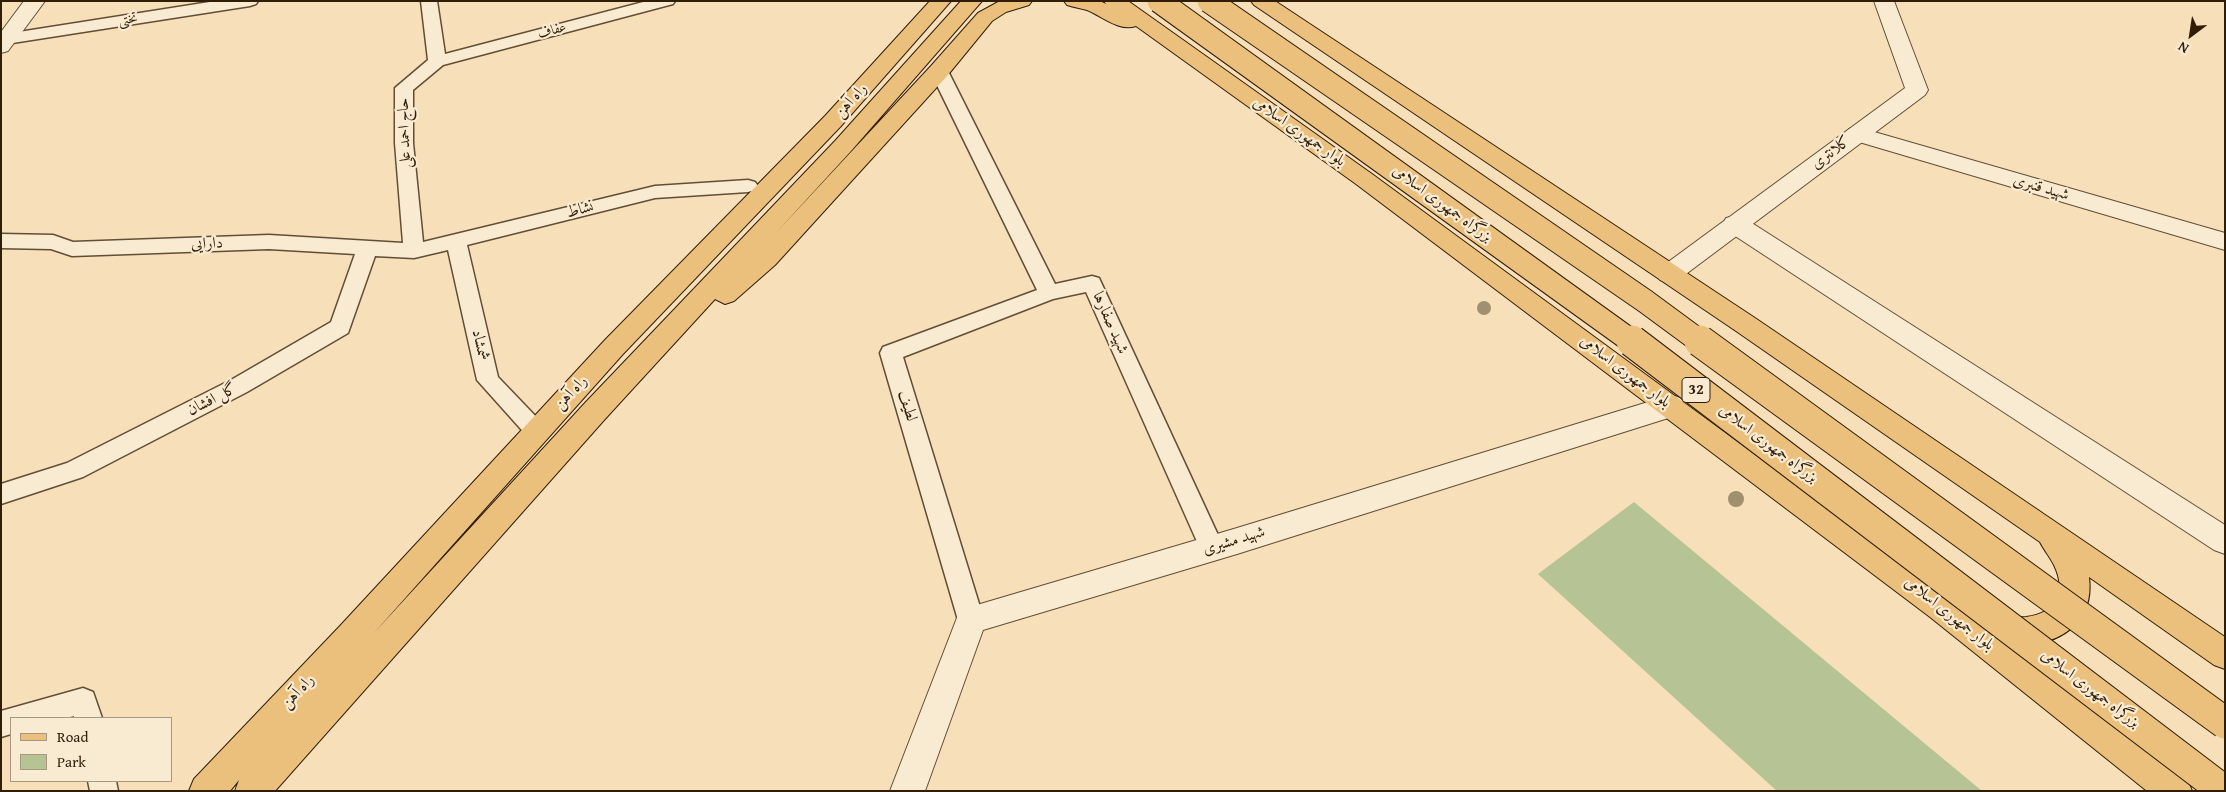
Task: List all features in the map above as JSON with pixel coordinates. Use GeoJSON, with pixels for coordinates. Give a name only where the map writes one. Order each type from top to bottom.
{"type":"FeatureCollection","features":[{"type":"Feature","properties":{"kind":"main road"},"geometry":{"type":"LineString","coordinates":[[614,347],[694,244],[922,1]]}},
{"type":"Feature","properties":{"kind":"main road","name":"راه آهن"},"geometry":{"type":"LineString","coordinates":[[206,791],[351,636],[614,347],[833,121],[941,1]]}},
{"type":"Feature","properties":{"kind":"main road","name":"راه آهن"},"geometry":{"type":"LineString","coordinates":[[252,791],[595,411],[843,146],[972,1]]}},
{"type":"Feature","properties":{"kind":"main road"},"geometry":{"type":"LineString","coordinates":[[595,411],[766,259],[939,71],[985,17],[999,8],[1022,1]]}},
{"type":"Feature","properties":{"kind":"main road"},"geometry":{"type":"LineString","coordinates":[[1074,1],[1092,5],[1122,18],[1194,58]]}},
{"type":"Feature","properties":{"kind":"main road","name":"بلوار جمهوری اسلامی"},"geometry":{"type":"LineString","coordinates":[[1114,1],[1364,179],[1941,607],[2175,791]]}},
{"type":"Feature","properties":{"kind":"main road","name":"بزرگراه جمهوری اسلامی"},"geometry":{"type":"LineString","coordinates":[[1159,1],[1621,333],[2224,791]]}},
{"type":"Feature","properties":{"kind":"main road","name":"32"},"geometry":{"type":"LineString","coordinates":[[1209,1],[1645,301],[2225,723]]}},
{"type":"Feature","properties":{"kind":"main road"},"geometry":{"type":"LineString","coordinates":[[1261,1],[2044,527],[2225,655]]}},
{"type":"Feature","properties":{"kind":"main road"},"geometry":{"type":"LineString","coordinates":[[1941,607],[1979,625],[2019,633],[2051,627],[2071,609],[2076,584],[2067,555],[2044,527]]}},
{"type":"Feature","properties":{"kind":"street"},"geometry":{"type":"LineString","coordinates":[[4,43],[34,1]]}},
{"type":"Feature","properties":{"kind":"street","name":"کلانتری"},"geometry":{"type":"LineString","coordinates":[[1669,274],[1917,90],[1884,1]]}},
{"type":"Feature","properties":{"kind":"street","name":"شهید قنبری"},"geometry":{"type":"LineString","coordinates":[[1857,134],[2225,242]]}},
{"type":"Feature","properties":{"kind":"street"},"geometry":{"type":"LineString","coordinates":[[1735,224],[2225,541]]}},
{"type":"Feature","properties":{"kind":"street","name":"شهید مشیری"},"geometry":{"type":"LineString","coordinates":[[971,620],[1212,548],[1671,406]]}},
{"type":"Feature","properties":{"kind":"street"},"geometry":{"type":"LineString","coordinates":[[907,791],[971,620]]}},
{"type":"Feature","properties":{"kind":"lane","name":"تختی"},"geometry":{"type":"LineString","coordinates":[[4,43],[250,1]]}},
{"type":"Feature","properties":{"kind":"lane"},"geometry":{"type":"LineString","coordinates":[[429,1],[437,61]]}},
{"type":"Feature","properties":{"kind":"lane","name":"عفاف"},"geometry":{"type":"LineString","coordinates":[[437,61],[667,1]]}},
{"type":"Feature","properties":{"kind":"lane","name":"حاج احمد علی"},"geometry":{"type":"LineString","coordinates":[[414,251],[404,143],[404,88],[437,61]]}},
{"type":"Feature","properties":{"kind":"lane"},"geometry":{"type":"LineString","coordinates":[[939,71],[1049,293]]}},
{"type":"Feature","properties":{"kind":"lane","name":"نشاط"},"geometry":{"type":"LineString","coordinates":[[414,251],[656,192],[748,186]]}},
{"type":"Feature","properties":{"kind":"lane","name":"شمشاد"},"geometry":{"type":"LineString","coordinates":[[456,240],[488,380],[536,431]]}},
{"type":"Feature","properties":{"kind":"lane","name":"دارایی"},"geometry":{"type":"LineString","coordinates":[[1,241],[53,242],[72,248],[269,242],[414,251]]}},
{"type":"Feature","properties":{"kind":"lane","name":"گل افشان"},"geometry":{"type":"LineString","coordinates":[[1,494],[75,470],[239,386],[340,327],[367,248]]}},
{"type":"Feature","properties":{"kind":"lane","name":"شهید صفارها"},"geometry":{"type":"LineString","coordinates":[[1049,293],[1092,283],[1212,548]]}},
{"type":"Feature","properties":{"kind":"lane","name":"لطیف"},"geometry":{"type":"LineString","coordinates":[[971,620],[891,353],[1049,293]]}},
{"type":"Feature","properties":{"kind":"lane"},"geometry":{"type":"LineString","coordinates":[[25,717],[84,701],[88,717]]}},
{"type":"Feature","properties":{"kind":"green space"},"geometry":{"type":"Polygon","coordinates":[[[1634,502],[1982,791],[1777,791],[1538,574],[1634,502]]]}}]}
